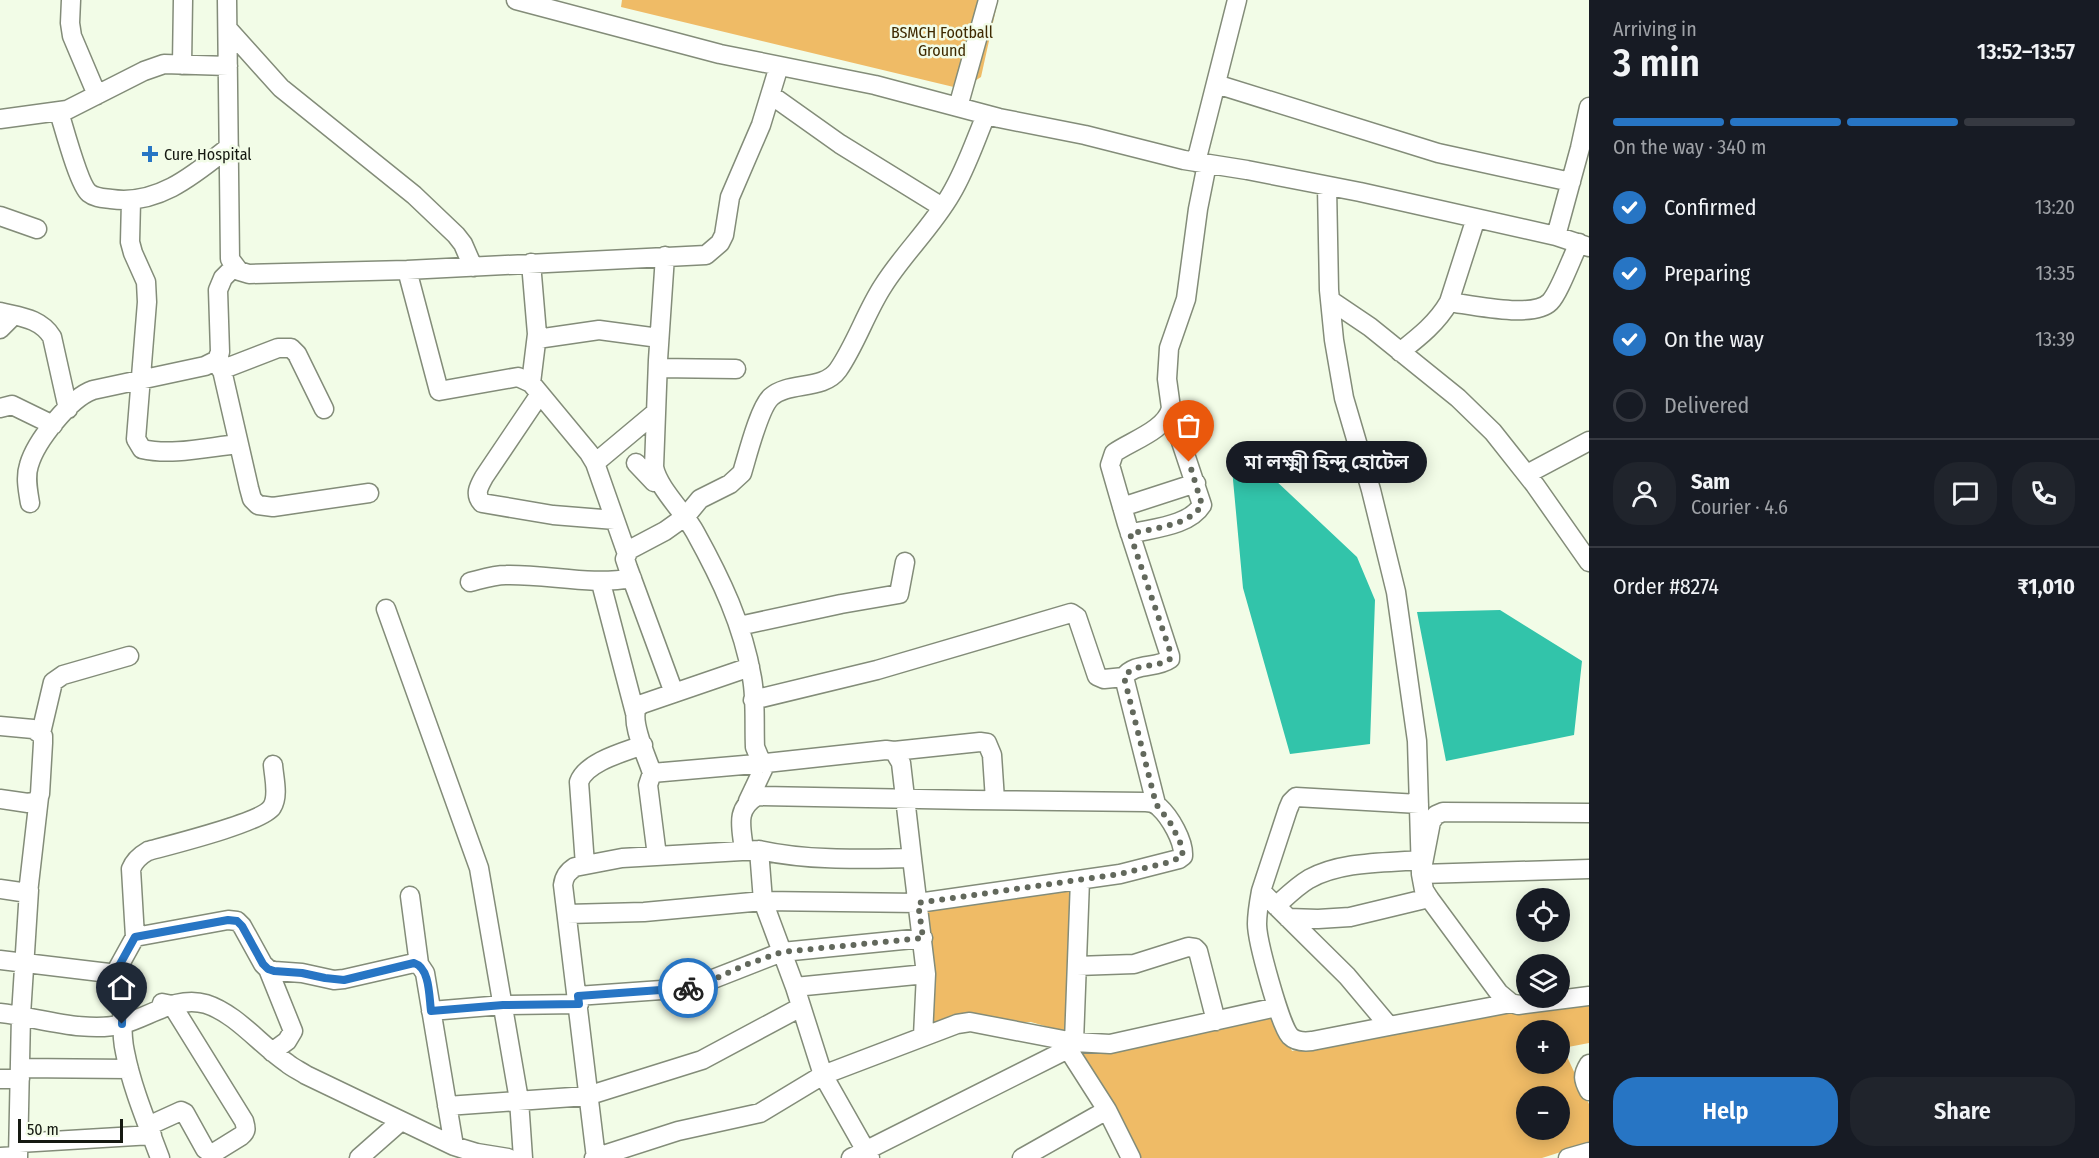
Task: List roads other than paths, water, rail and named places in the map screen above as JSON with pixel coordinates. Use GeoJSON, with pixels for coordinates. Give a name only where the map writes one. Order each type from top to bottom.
{"type":"FeatureCollection","features":[{"type":"Feature","properties":{"kind":"street"},"geometry":{"type":"LineString","coordinates":[[70,0],[72,36],[97,94]]}},
{"type":"Feature","properties":{"kind":"street"},"geometry":{"type":"LineString","coordinates":[[182,64],[183,0]]}},
{"type":"Feature","properties":{"kind":"street"},"geometry":{"type":"LineString","coordinates":[[227,0],[230,259],[239,272],[249,274],[407,270],[706,255],[720,243],[724,235],[730,197],[761,125],[779,66]]}},
{"type":"Feature","properties":{"kind":"street"},"geometry":{"type":"LineString","coordinates":[[516,0],[720,54],[875,85],[986,115],[1085,135],[1202,163],[1476,218],[1556,236],[1584,245],[1552,301],[1541,308],[1523,310],[1449,302]]}},
{"type":"Feature","properties":{"kind":"street"},"geometry":{"type":"LineString","coordinates":[[958,107],[988,0]]}},
{"type":"Feature","properties":{"kind":"street"},"geometry":{"type":"LineString","coordinates":[[753,700],[877,670],[1071,613],[1077,617],[1097,676],[1104,679],[1124,677],[1132,669],[1165,663],[1170,659],[1110,465],[1111,459],[1119,450],[1161,425],[1169,415],[1171,408],[1168,348],[1185,299],[1202,163],[1216,84],[1237,0]]}},
{"type":"Feature","properties":{"kind":"street"},"geometry":{"type":"LineString","coordinates":[[228,29],[281,88],[414,195],[456,235],[463,244],[473,267]]}},
{"type":"Feature","properties":{"kind":"street"},"geometry":{"type":"LineString","coordinates":[[0,119],[58,112],[155,66],[182,64],[228,66]]}},
{"type":"Feature","properties":{"kind":"street"},"geometry":{"type":"LineString","coordinates":[[1216,84],[1438,153],[1571,182]]}},
{"type":"Feature","properties":{"kind":"street"},"geometry":{"type":"LineString","coordinates":[[771,94],[840,144],[942,207]]}},
{"type":"Feature","properties":{"kind":"street"},"geometry":{"type":"LineString","coordinates":[[1556,236],[1589,107]]}},
{"type":"Feature","properties":{"kind":"street"},"geometry":{"type":"LineString","coordinates":[[58,112],[82,182],[89,193],[96,197],[131,201],[142,199],[182,183],[229,147]]}},
{"type":"Feature","properties":{"kind":"street"},"geometry":{"type":"LineString","coordinates":[[674,693],[625,559],[627,554],[635,546],[665,531],[686,516],[700,499],[730,484],[742,473],[756,430],[771,397],[781,392],[824,381],[838,370],[883,286],[942,207],[962,174],[986,115]]}},
{"type":"Feature","properties":{"kind":"street"},"geometry":{"type":"LineString","coordinates":[[1327,187],[1330,300],[1334,340],[1344,398],[1371,490],[1396,592],[1418,741],[1421,867],[1424,890],[1499,993],[1511,1003]]}},
{"type":"Feature","properties":{"kind":"street"},"geometry":{"type":"LineString","coordinates":[[131,201],[130,242],[144,273],[147,290],[136,440],[142,448],[178,450],[238,444]]}},
{"type":"Feature","properties":{"kind":"street"},"geometry":{"type":"LineString","coordinates":[[0,216],[37,229]]}},
{"type":"Feature","properties":{"kind":"street"},"geometry":{"type":"LineString","coordinates":[[1400,352],[1431,327],[1443,313],[1449,302],[1476,218]]}},
{"type":"Feature","properties":{"kind":"street"},"geometry":{"type":"LineString","coordinates":[[665,256],[654,467],[657,480],[686,516],[714,566],[739,626],[750,667],[755,747],[760,759],[766,763]]}},
{"type":"Feature","properties":{"kind":"street"},"geometry":{"type":"LineString","coordinates":[[531,263],[537,339],[535,389],[484,477],[477,491],[478,499],[482,503],[553,515],[615,520]]}},
{"type":"Feature","properties":{"kind":"street"},"geometry":{"type":"LineString","coordinates":[[234,267],[223,278],[218,290],[220,363],[252,499],[258,505],[273,507],[369,492]]}},
{"type":"Feature","properties":{"kind":"street"},"geometry":{"type":"LineString","coordinates":[[407,270],[439,391],[518,376],[535,389],[595,463],[627,554]]}},
{"type":"Feature","properties":{"kind":"street"},"geometry":{"type":"LineString","coordinates":[[1330,300],[1370,327],[1458,398],[1487,425],[1527,474],[1588,560]]}},
{"type":"Feature","properties":{"kind":"street"},"geometry":{"type":"LineString","coordinates":[[0,329],[7,314],[42,324],[52,337],[68,409]]}},
{"type":"Feature","properties":{"kind":"street"},"geometry":{"type":"LineString","coordinates":[[537,339],[586,330],[659,338]]}},
{"type":"Feature","properties":{"kind":"street"},"geometry":{"type":"LineString","coordinates":[[30,503],[27,482],[29,465],[42,437],[86,392],[278,348],[291,348],[297,354],[324,409]]}},
{"type":"Feature","properties":{"kind":"street"},"geometry":{"type":"LineString","coordinates":[[658,368],[736,369]]}},
{"type":"Feature","properties":{"kind":"street"},"geometry":{"type":"LineString","coordinates":[[0,408],[12,405],[53,425]]}},
{"type":"Feature","properties":{"kind":"street"},"geometry":{"type":"LineString","coordinates":[[595,463],[656,412]]}},
{"type":"Feature","properties":{"kind":"street"},"geometry":{"type":"LineString","coordinates":[[1130,534],[1179,521],[1197,513],[1202,505],[1197,483],[1174,421],[1169,415]]}},
{"type":"Feature","properties":{"kind":"street"},"geometry":{"type":"LineString","coordinates":[[1527,474],[1589,441]]}},
{"type":"Feature","properties":{"kind":"street"},"geometry":{"type":"LineString","coordinates":[[636,463],[654,482],[657,480]]}},
{"type":"Feature","properties":{"kind":"street"},"geometry":{"type":"LineString","coordinates":[[1122,507],[1197,483]]}},
{"type":"Feature","properties":{"kind":"street"},"geometry":{"type":"LineString","coordinates":[[739,626],[899,594],[905,562]]}},
{"type":"Feature","properties":{"kind":"street"},"geometry":{"type":"LineString","coordinates":[[470,582],[508,575],[601,583],[632,578]]}},
{"type":"Feature","properties":{"kind":"street"},"geometry":{"type":"LineString","coordinates":[[601,583],[635,713],[637,730],[652,773],[648,785],[657,856]]}},
{"type":"Feature","properties":{"kind":"street"},"geometry":{"type":"LineString","coordinates":[[386,609],[479,868],[519,1100],[523,1158]]}},
{"type":"Feature","properties":{"kind":"street"},"geometry":{"type":"LineString","coordinates":[[19,1152],[21,1015],[29,890],[44,743],[41,733],[53,682],[63,675],[129,656]]}},
{"type":"Feature","properties":{"kind":"street"},"geometry":{"type":"LineString","coordinates":[[635,713],[642,704],[750,667]]}},
{"type":"Feature","properties":{"kind":"street"},"geometry":{"type":"LineString","coordinates":[[567,914],[644,912],[763,902],[918,903],[1120,874],[1170,862],[1183,856],[1180,842],[1171,824],[1156,804],[1124,677]]}},
{"type":"Feature","properties":{"kind":"street"},"geometry":{"type":"LineString","coordinates":[[0,726],[33,729],[41,733]]}},
{"type":"Feature","properties":{"kind":"street"},"geometry":{"type":"LineString","coordinates":[[652,773],[980,742],[987,743],[992,755],[995,800]]}},
{"type":"Feature","properties":{"kind":"street"},"geometry":{"type":"LineString","coordinates":[[585,865],[579,782],[581,776],[592,766],[643,745]]}},
{"type":"Feature","properties":{"kind":"street"},"geometry":{"type":"LineString","coordinates":[[894,751],[901,763],[923,938],[926,974],[923,1036]]}},
{"type":"Feature","properties":{"kind":"street"},"geometry":{"type":"LineString","coordinates":[[766,763],[741,814],[763,902],[795,987],[823,1075],[862,1155],[1071,1045]]}},
{"type":"Feature","properties":{"kind":"street"},"geometry":{"type":"LineString","coordinates":[[114,975],[135,937],[132,864],[148,851],[265,814],[273,807],[276,795],[273,765]]}},
{"type":"Feature","properties":{"kind":"street"},"geometry":{"type":"LineString","coordinates":[[748,801],[757,796],[1156,804]]}},
{"type":"Feature","properties":{"kind":"street"},"geometry":{"type":"LineString","coordinates":[[0,799],[34,803],[39,797]]}},
{"type":"Feature","properties":{"kind":"street"},"geometry":{"type":"LineString","coordinates":[[1419,804],[1296,797],[1290,801],[1261,891],[1258,906],[1258,936],[1277,1007],[1291,1038],[1301,1042],[1511,1003],[1525,1005],[1589,996]]}},
{"type":"Feature","properties":{"kind":"street"},"geometry":{"type":"LineString","coordinates":[[1421,867],[1431,822],[1436,815],[1443,812],[1589,813]]}},
{"type":"Feature","properties":{"kind":"street"},"geometry":{"type":"LineString","coordinates":[[912,858],[857,859],[752,851],[622,858],[575,867],[564,878],[595,1158],[678,1131],[760,1113],[823,1075],[957,1024],[970,1022],[1071,1045],[1121,1043],[1277,1007]]}},
{"type":"Feature","properties":{"kind":"street"},"geometry":{"type":"LineString","coordinates":[[1282,912],[1307,880],[1328,871],[1366,864],[1589,869]]}},
{"type":"Feature","properties":{"kind":"street"},"geometry":{"type":"LineString","coordinates":[[1080,880],[1071,1045],[1131,1158]]}},
{"type":"Feature","properties":{"kind":"street"},"geometry":{"type":"LineString","coordinates":[[0,889],[28,893],[29,890]]}},
{"type":"Feature","properties":{"kind":"street"},"geometry":{"type":"LineString","coordinates":[[1261,891],[1347,976],[1389,1026]]}},
{"type":"Feature","properties":{"kind":"street"},"geometry":{"type":"LineString","coordinates":[[410,896],[419,964],[425,973],[454,1146]]}},
{"type":"Feature","properties":{"kind":"street"},"geometry":{"type":"LineString","coordinates":[[1282,912],[1318,919],[1350,917],[1429,898]]}},
{"type":"Feature","properties":{"kind":"street"},"geometry":{"type":"LineString","coordinates":[[135,937],[228,920],[233,917],[242,926],[268,969],[293,1031],[287,1041],[272,1052]]}},
{"type":"Feature","properties":{"kind":"street"},"geometry":{"type":"LineString","coordinates":[[431,1011],[578,1000],[690,988],[782,952],[923,938]]}},
{"type":"Feature","properties":{"kind":"street"},"geometry":{"type":"LineString","coordinates":[[1077,966],[1128,965],[1188,947],[1195,948],[1198,951],[1216,1021]]}},
{"type":"Feature","properties":{"kind":"street"},"geometry":{"type":"LineString","coordinates":[[0,960],[109,973],[118,978],[122,989],[125,1053],[160,1158]]}},
{"type":"Feature","properties":{"kind":"street"},"geometry":{"type":"LineString","coordinates":[[268,969],[344,980],[414,963],[419,964]]}},
{"type":"Feature","properties":{"kind":"street"},"geometry":{"type":"LineString","coordinates":[[795,987],[926,974]]}},
{"type":"Feature","properties":{"kind":"street"},"geometry":{"type":"LineString","coordinates":[[0,1013],[79,1025],[122,1024],[164,1003],[193,1001],[206,1004],[224,1012],[272,1052],[306,1075],[454,1146],[477,1153],[508,1158]]}},
{"type":"Feature","properties":{"kind":"street"},"geometry":{"type":"LineString","coordinates":[[0,1156],[150,1130],[181,1111],[185,1113],[205,1149],[212,1154],[245,1133],[244,1121],[164,1003]]}},
{"type":"Feature","properties":{"kind":"street"},"geometry":{"type":"LineString","coordinates":[[447,1106],[587,1096],[702,1060],[801,1007]]}},
{"type":"Feature","properties":{"kind":"street"},"geometry":{"type":"LineString","coordinates":[[1589,1064],[1583,1073],[1589,1091]]}},
{"type":"Feature","properties":{"kind":"street"},"geometry":{"type":"LineString","coordinates":[[0,1079],[20,1073],[129,1068]]}},
{"type":"Feature","properties":{"kind":"street"},"geometry":{"type":"LineString","coordinates":[[1022,1158],[1107,1110]]}},
{"type":"Feature","properties":{"kind":"street"},"geometry":{"type":"LineString","coordinates":[[359,1158],[401,1121]]}},
{"type":"Feature","properties":{"kind":"water"},"geometry":{"type":"Polygon","coordinates":[[[1256,462],[1357,557],[1375,600],[1370,744],[1290,754],[1243,588],[1232,469],[1256,462]]]}},
{"type":"Feature","properties":{"kind":"water"},"geometry":{"type":"Polygon","coordinates":[[[1500,610],[1582,661],[1574,735],[1446,761],[1417,612],[1500,610]]]}},
{"type":"Feature","properties":{"kind":"place","name":"Cure Hospital"},"geometry":{"type":"Point","coordinates":[150,154]}},
{"type":"Feature","properties":{"kind":"place","name":"মা লক্ষ্মী হিন্দু হোটেল"},"geometry":{"type":"Point","coordinates":[1189,462]}},
{"type":"Feature","properties":{"kind":"park label","name":"BSMCH Football Ground"},"geometry":{"type":"Point","coordinates":[942,41]}}]}
